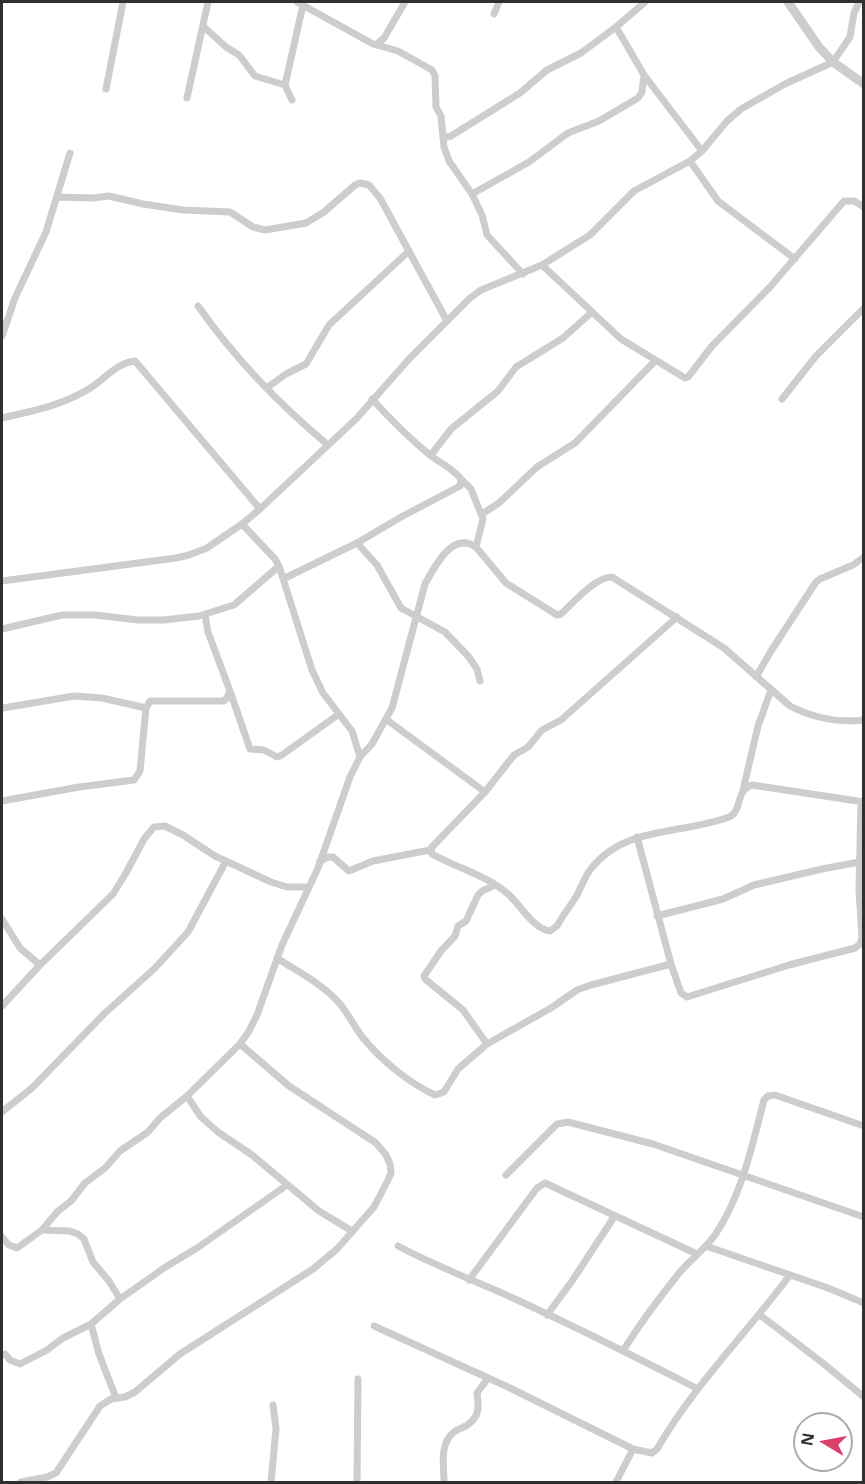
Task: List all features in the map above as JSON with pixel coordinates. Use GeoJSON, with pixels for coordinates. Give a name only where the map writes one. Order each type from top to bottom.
{"type":"FeatureCollection","features":[{"type":"Feature","properties":{"kind":"street"},"geometry":{"type":"LineString","coordinates":[[106,89],[123,2]]}},
{"type":"Feature","properties":{"kind":"street"},"geometry":{"type":"LineString","coordinates":[[187,98],[208,2]]}},
{"type":"Feature","properties":{"kind":"street"},"geometry":{"type":"LineString","coordinates":[[377,44],[384,38],[405,2]]}},
{"type":"Feature","properties":{"kind":"street"},"geometry":{"type":"LineString","coordinates":[[494,14],[499,2]]}},
{"type":"Feature","properties":{"kind":"street"},"geometry":{"type":"LineString","coordinates":[[443,138],[451,136],[520,93],[547,70],[581,53],[645,2]]}},
{"type":"Feature","properties":{"kind":"street"},"geometry":{"type":"LineString","coordinates":[[788,2],[819,47],[833,62],[864,84]]}},
{"type":"Feature","properties":{"kind":"street"},"geometry":{"type":"LineString","coordinates":[[2,581],[189,555],[207,548],[260,509],[357,418],[409,359],[470,298],[481,290],[542,266],[590,235],[634,191],[690,161],[702,151],[727,121],[741,110],[785,84],[833,62],[850,37],[854,13],[859,2]]}},
{"type":"Feature","properties":{"kind":"street"},"geometry":{"type":"LineString","coordinates":[[292,100],[285,85],[300,3],[373,44],[398,51],[432,70],[435,76],[434,98],[441,116],[443,138],[449,161],[472,194],[482,215],[487,235],[523,274]]}},
{"type":"Feature","properties":{"kind":"street"},"geometry":{"type":"LineString","coordinates":[[204,27],[226,47],[239,55],[255,76],[285,85]]}},
{"type":"Feature","properties":{"kind":"street"},"geometry":{"type":"LineString","coordinates":[[616,27],[644,75],[702,151]]}},
{"type":"Feature","properties":{"kind":"street"},"geometry":{"type":"LineString","coordinates":[[472,194],[529,162],[568,134],[599,121],[638,98],[642,92],[644,75]]}},
{"type":"Feature","properties":{"kind":"street"},"geometry":{"type":"LineString","coordinates":[[2,336],[15,298],[46,232],[70,153]]}},
{"type":"Feature","properties":{"kind":"street"},"geometry":{"type":"LineString","coordinates":[[690,161],[718,201],[795,259]]}},
{"type":"Feature","properties":{"kind":"street"},"geometry":{"type":"LineString","coordinates":[[57,197],[109,196],[183,210],[230,212],[253,227],[265,230],[306,223],[324,212],[355,185],[365,183],[380,198],[447,321]]}},
{"type":"Feature","properties":{"kind":"street"},"geometry":{"type":"LineString","coordinates":[[542,266],[621,339],[681,377],[688,377],[712,346],[770,287],[844,201],[854,201],[864,207]]}},
{"type":"Feature","properties":{"kind":"street"},"geometry":{"type":"LineString","coordinates":[[268,387],[286,374],[306,364],[329,325],[409,251]]}},
{"type":"Feature","properties":{"kind":"street"},"geometry":{"type":"LineString","coordinates":[[198,306],[221,338],[302,423],[328,445]]}},
{"type":"Feature","properties":{"kind":"street"},"geometry":{"type":"LineString","coordinates":[[782,399],[816,356],[864,308]]}},
{"type":"Feature","properties":{"kind":"street"},"geometry":{"type":"LineString","coordinates":[[431,455],[451,429],[498,391],[516,367],[563,338],[592,312]]}},
{"type":"Feature","properties":{"kind":"street"},"geometry":{"type":"LineString","coordinates":[[2,418],[61,404],[88,390],[129,362],[135,361],[260,509]]}},
{"type":"Feature","properties":{"kind":"street"},"geometry":{"type":"LineString","coordinates":[[482,514],[499,502],[537,467],[580,438],[655,361]]}},
{"type":"Feature","properties":{"kind":"street"},"geometry":{"type":"LineString","coordinates":[[372,399],[395,424],[431,455],[448,466],[471,489],[482,514],[483,527],[476,547]]}},
{"type":"Feature","properties":{"kind":"street"},"geometry":{"type":"LineString","coordinates":[[283,579],[357,543],[401,517],[459,488],[461,479]]}},
{"type":"Feature","properties":{"kind":"street"},"geometry":{"type":"LineString","coordinates":[[242,524],[279,566],[312,670],[323,693],[356,739],[360,757]]}},
{"type":"Feature","properties":{"kind":"street"},"geometry":{"type":"LineString","coordinates":[[2,1237],[9,1245],[17,1248],[42,1230],[58,1211],[72,1201],[85,1183],[105,1168],[120,1151],[148,1132],[160,1118],[187,1096],[240,1044],[249,1031],[277,958],[321,861],[345,789],[360,757],[372,744],[387,720],[397,692],[425,584],[435,566],[456,543],[462,542],[476,547],[506,584],[556,615],[561,614],[586,591],[608,577],[612,577],[724,648],[771,690],[801,711],[831,720],[864,720]]}},
{"type":"Feature","properties":{"kind":"street"},"geometry":{"type":"LineString","coordinates":[[357,543],[377,565],[401,608],[436,626],[458,644],[477,669],[480,681]]}},
{"type":"Feature","properties":{"kind":"street"},"geometry":{"type":"LineString","coordinates":[[756,677],[816,582],[853,565],[864,557]]}},
{"type":"Feature","properties":{"kind":"street"},"geometry":{"type":"LineString","coordinates":[[2,629],[62,615],[95,615],[164,621],[205,615],[234,605],[279,566]]}},
{"type":"Feature","properties":{"kind":"street"},"geometry":{"type":"LineString","coordinates":[[205,615],[208,632],[250,748],[266,751],[277,757],[339,714]]}},
{"type":"Feature","properties":{"kind":"street"},"geometry":{"type":"LineString","coordinates":[[321,861],[327,857],[333,857],[349,871],[373,861],[430,850],[485,792],[514,755],[528,747],[543,730],[561,720],[677,617]]}},
{"type":"Feature","properties":{"kind":"street"},"geometry":{"type":"LineString","coordinates":[[430,850],[432,854],[446,862],[495,885],[510,896],[542,928],[550,931],[557,926],[590,870],[614,849],[637,837],[729,817],[736,811],[758,726],[771,690]]}},
{"type":"Feature","properties":{"kind":"street"},"geometry":{"type":"LineString","coordinates":[[2,801],[134,780],[140,771],[146,708],[150,701],[224,701],[230,691]]}},
{"type":"Feature","properties":{"kind":"street"},"geometry":{"type":"LineString","coordinates":[[3,708],[74,696],[102,698],[146,708]]}},
{"type":"Feature","properties":{"kind":"street"},"geometry":{"type":"LineString","coordinates":[[387,720],[485,792]]}},
{"type":"Feature","properties":{"kind":"street"},"geometry":{"type":"LineString","coordinates":[[637,837],[671,964],[681,993],[687,997],[789,965],[855,948],[860,944],[862,937],[859,862],[862,802],[752,785],[743,790]]}},
{"type":"Feature","properties":{"kind":"street"},"geometry":{"type":"LineString","coordinates":[[2,1006],[40,965],[113,894],[144,839],[154,827],[165,826],[226,861],[279,885],[309,887]]}},
{"type":"Feature","properties":{"kind":"street"},"geometry":{"type":"LineString","coordinates":[[2,1112],[32,1088],[104,1014],[155,968],[188,932],[226,861]]}},
{"type":"Feature","properties":{"kind":"street"},"geometry":{"type":"LineString","coordinates":[[657,916],[723,899],[754,885],[859,862]]}},
{"type":"Feature","properties":{"kind":"street"},"geometry":{"type":"LineString","coordinates":[[487,1044],[463,1010],[424,976],[441,951],[455,936],[458,927],[468,919],[478,895],[495,885]]}},
{"type":"Feature","properties":{"kind":"street"},"geometry":{"type":"LineString","coordinates":[[2,919],[20,948],[40,965]]}},
{"type":"Feature","properties":{"kind":"street"},"geometry":{"type":"LineString","coordinates":[[277,958],[326,990],[340,1004],[374,1050],[410,1081],[435,1095],[444,1092],[458,1069],[487,1044],[583,987],[671,964]]}},
{"type":"Feature","properties":{"kind":"street"},"geometry":{"type":"LineString","coordinates":[[21,1482],[56,1473],[95,1411],[106,1401],[135,1392],[180,1354],[313,1269],[337,1249],[374,1207],[388,1180],[391,1173],[390,1164],[376,1143],[361,1131],[289,1086],[240,1044]]}},
{"type":"Feature","properties":{"kind":"street"},"geometry":{"type":"LineString","coordinates":[[623,1351],[665,1291],[720,1227],[744,1174],[764,1100],[771,1095],[864,1126]]}},
{"type":"Feature","properties":{"kind":"street"},"geometry":{"type":"LineString","coordinates":[[187,1096],[209,1124],[252,1155],[319,1211],[352,1231]]}},
{"type":"Feature","properties":{"kind":"street"},"geometry":{"type":"LineString","coordinates":[[506,1175],[551,1129],[562,1122],[605,1130],[653,1144],[864,1217]]}},
{"type":"Feature","properties":{"kind":"street"},"geometry":{"type":"LineString","coordinates":[[469,1280],[517,1214],[542,1184],[548,1183],[614,1217],[697,1254]]}},
{"type":"Feature","properties":{"kind":"street"},"geometry":{"type":"LineString","coordinates":[[2,1355],[5,1354],[16,1364],[22,1364],[91,1324],[120,1299],[287,1185]]}},
{"type":"Feature","properties":{"kind":"street"},"geometry":{"type":"LineString","coordinates":[[547,1315],[614,1217]]}},
{"type":"Feature","properties":{"kind":"street"},"geometry":{"type":"LineString","coordinates":[[42,1230],[70,1231],[84,1239],[93,1262],[120,1299]]}},
{"type":"Feature","properties":{"kind":"street"},"geometry":{"type":"LineString","coordinates":[[398,1246],[623,1351],[696,1388]]}},
{"type":"Feature","properties":{"kind":"street"},"geometry":{"type":"LineString","coordinates":[[706,1246],[864,1303]]}},
{"type":"Feature","properties":{"kind":"street"},"geometry":{"type":"LineString","coordinates":[[374,1326],[488,1378],[633,1449],[649,1453],[654,1451],[696,1388],[760,1315],[790,1275]]}},
{"type":"Feature","properties":{"kind":"street"},"geometry":{"type":"LineString","coordinates":[[760,1315],[864,1397]]}},
{"type":"Feature","properties":{"kind":"street"},"geometry":{"type":"LineString","coordinates":[[91,1324],[99,1354],[116,1398]]}},
{"type":"Feature","properties":{"kind":"street"},"geometry":{"type":"LineString","coordinates":[[357,1482],[358,1378]]}},
{"type":"Feature","properties":{"kind":"street"},"geometry":{"type":"LineString","coordinates":[[444,1482],[443,1458],[446,1443],[455,1430],[466,1426],[476,1417],[480,1406],[477,1393],[488,1378]]}},
{"type":"Feature","properties":{"kind":"street"},"geometry":{"type":"LineString","coordinates":[[271,1482],[276,1429],[273,1406]]}},
{"type":"Feature","properties":{"kind":"street"},"geometry":{"type":"LineString","coordinates":[[615,1482],[633,1449]]}}]}
